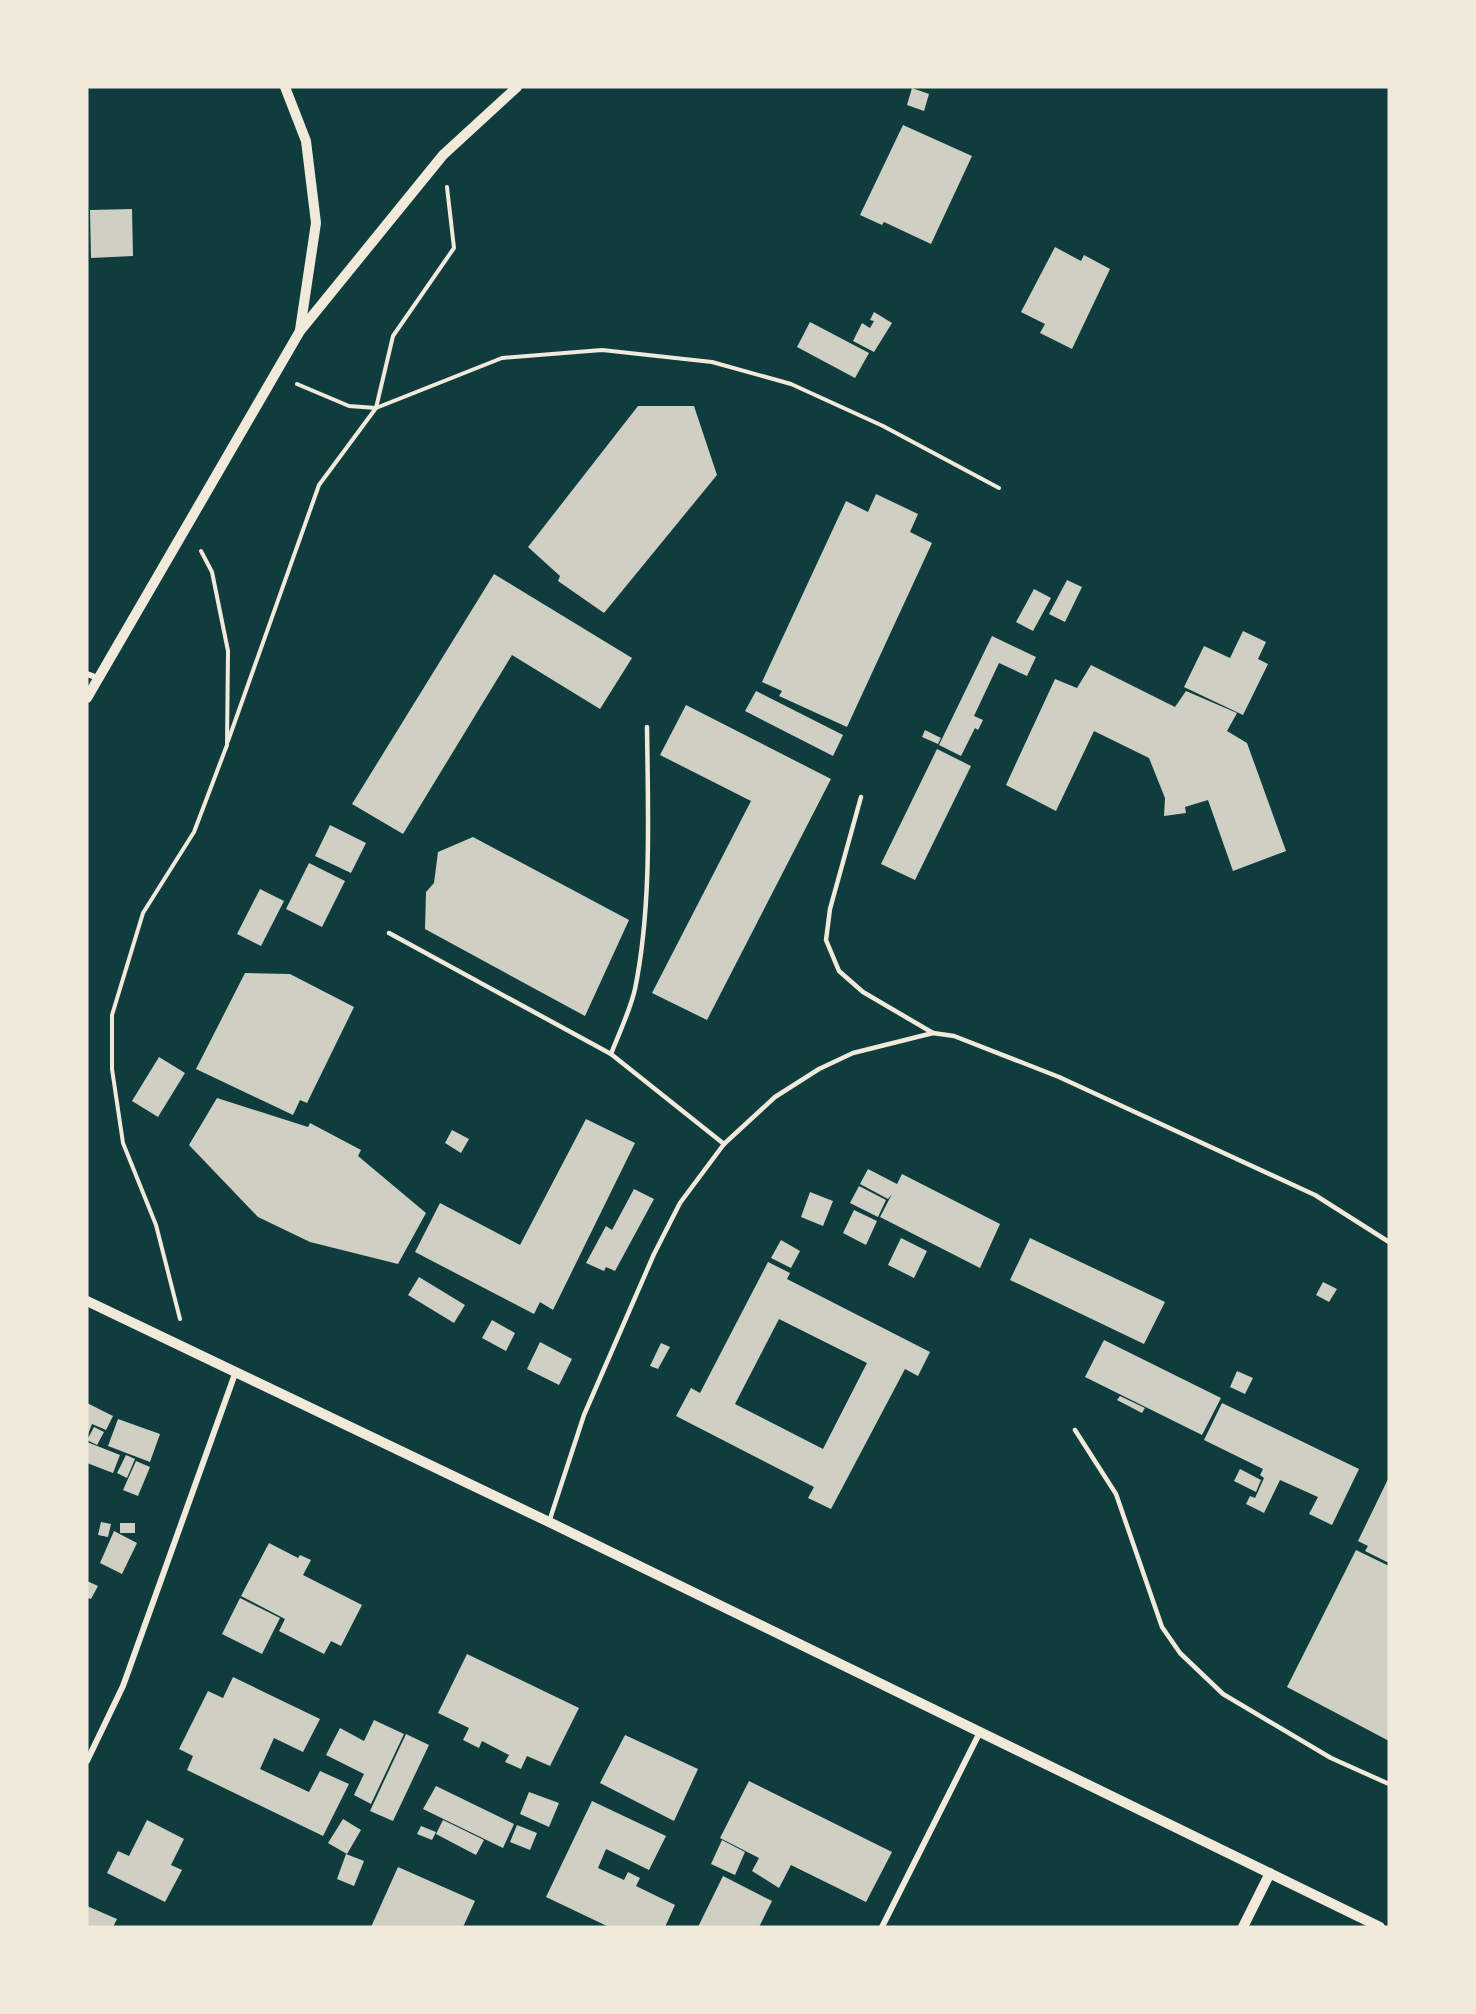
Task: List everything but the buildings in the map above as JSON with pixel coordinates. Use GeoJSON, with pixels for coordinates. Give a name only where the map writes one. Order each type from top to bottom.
{"type":"FeatureCollection","features":[{"type":"Feature","properties":{"kind":"street"},"geometry":{"type":"LineString","coordinates":[[285,87],[306,141],[316,223],[300,331]]}},
{"type":"Feature","properties":{"kind":"street"},"geometry":{"type":"LineString","coordinates":[[87,698],[300,331],[443,155],[517,87]]}},
{"type":"Feature","properties":{"kind":"street"},"geometry":{"type":"LineString","coordinates":[[87,674],[98,678]]}},
{"type":"Feature","properties":{"kind":"street"},"geometry":{"type":"LineString","coordinates":[[87,1301],[236,1370],[1380,1927]]}},
{"type":"Feature","properties":{"kind":"street"},"geometry":{"type":"LineString","coordinates":[[87,1761],[123,1686],[236,1370]]}},
{"type":"Feature","properties":{"kind":"street"},"geometry":{"type":"LineString","coordinates":[[882,1927],[980,1732]]}},
{"type":"Feature","properties":{"kind":"street"},"geometry":{"type":"LineString","coordinates":[[1243,1927],[1270,1873]]}},
{"type":"Feature","properties":{"kind":"lane"},"geometry":{"type":"LineString","coordinates":[[610,1054],[634,991],[641,954],[649,829],[646,727]]}},
{"type":"Feature","properties":{"kind":"lane"},"geometry":{"type":"LineString","coordinates":[[861,797],[830,909],[826,940],[838,971],[863,992],[933,1033],[962,1039],[1059,1077],[1315,1194],[1389,1242]]}},
{"type":"Feature","properties":{"kind":"lane"},"geometry":{"type":"LineString","coordinates":[[389,933],[610,1054],[724,1144]]}},
{"type":"Feature","properties":{"kind":"lane"},"geometry":{"type":"LineString","coordinates":[[549,1522],[584,1415],[654,1254],[680,1203],[724,1144],[775,1097],[819,1069],[853,1053],[933,1033]]}},
{"type":"Feature","properties":{"kind":"lane"},"geometry":{"type":"LineString","coordinates":[[1075,1430],[1116,1494],[1162,1627],[1180,1653],[1223,1694],[1330,1758],[1389,1784]]}},
{"type":"Feature","properties":{"kind":"path"},"geometry":{"type":"LineString","coordinates":[[188,1348],[156,1225],[123,1143],[112,1069],[112,1015],[143,913],[194,832],[286,571],[319,485],[376,408],[393,336],[454,248],[443,155]]}},
{"type":"Feature","properties":{"kind":"path"},"geometry":{"type":"LineString","coordinates":[[274,374],[349,406],[376,408],[502,358],[602,350],[711,362],[791,384],[883,426],[999,488]]}},
{"type":"Feature","properties":{"kind":"path"},"geometry":{"type":"LineString","coordinates":[[186,524],[212,572],[228,651],[226,745]]}}]}
